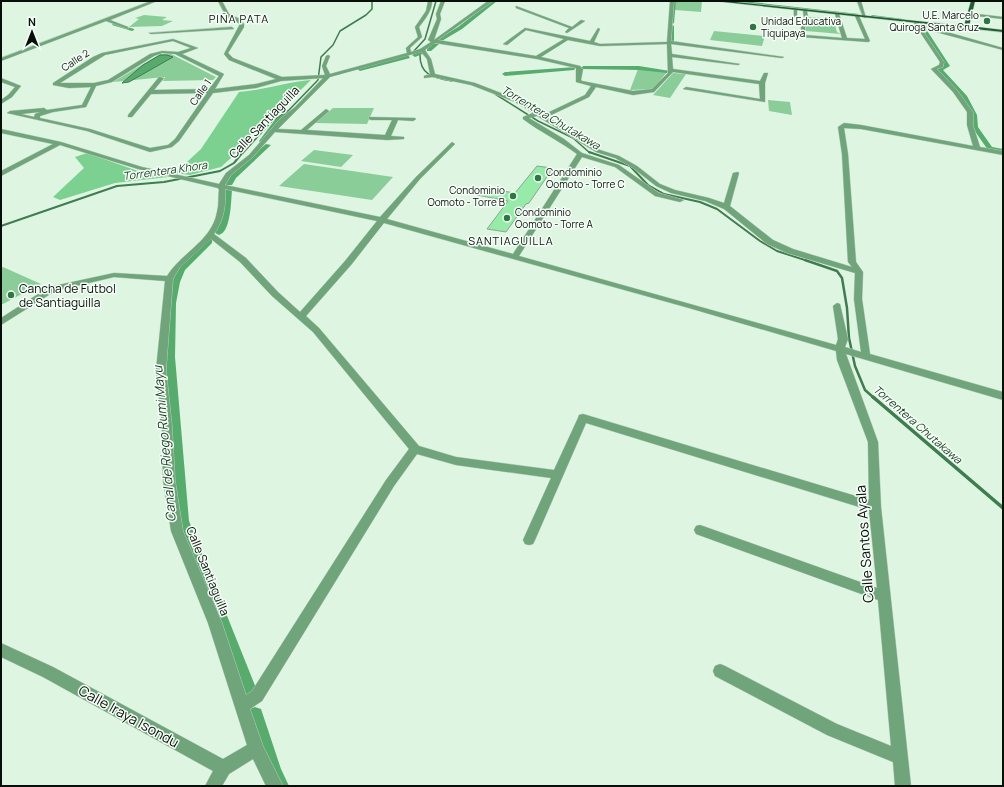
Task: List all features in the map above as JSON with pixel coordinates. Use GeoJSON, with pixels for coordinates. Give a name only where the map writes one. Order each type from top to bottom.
{"type":"FeatureCollection","features":[{"type":"Feature","properties":{"kind":"main road"},"geometry":{"type":"LineString","coordinates":[[716,1],[857,16],[864,15],[916,24],[966,26]]}},
{"type":"Feature","properties":{"kind":"main road"},"geometry":{"type":"LineString","coordinates":[[755,1],[864,15],[1003,30]]}},
{"type":"Feature","properties":{"kind":"main road"},"geometry":{"type":"LineString","coordinates":[[966,26],[973,1]]}},
{"type":"Feature","properties":{"kind":"street"},"geometry":{"type":"LineString","coordinates":[[1,60],[155,1]]}},
{"type":"Feature","properties":{"kind":"street"},"geometry":{"type":"LineString","coordinates":[[410,54],[408,48],[420,37],[417,27],[431,4],[430,1]]}},
{"type":"Feature","properties":{"kind":"street"},"geometry":{"type":"LineString","coordinates":[[433,41],[430,40],[439,19],[438,14],[443,1]]}},
{"type":"Feature","properties":{"kind":"street"},"geometry":{"type":"LineString","coordinates":[[150,92],[212,91],[262,88],[284,79],[326,76],[410,54],[420,51],[433,41],[452,30],[491,1]]}},
{"type":"Feature","properties":{"kind":"street"},"geometry":{"type":"LineString","coordinates":[[433,41],[537,58],[578,67],[580,69],[578,81],[594,86],[634,93],[654,90],[671,70],[669,43],[672,1]]}},
{"type":"Feature","properties":{"kind":"street"},"geometry":{"type":"LineString","coordinates":[[859,1],[864,15]]}},
{"type":"Feature","properties":{"kind":"street"},"geometry":{"type":"LineString","coordinates":[[222,3],[227,15],[238,20],[242,24],[242,28],[226,53],[231,59],[284,79]]}},
{"type":"Feature","properties":{"kind":"street"},"geometry":{"type":"LineString","coordinates":[[517,7],[572,28]]}},
{"type":"Feature","properties":{"kind":"street"},"geometry":{"type":"LineString","coordinates":[[795,10],[796,17]]}},
{"type":"Feature","properties":{"kind":"street"},"geometry":{"type":"LineString","coordinates":[[805,11],[807,24],[802,27],[803,36],[868,41],[857,16]]}},
{"type":"Feature","properties":{"kind":"street"},"geometry":{"type":"LineString","coordinates":[[837,14],[845,39]]}},
{"type":"Feature","properties":{"kind":"street"},"geometry":{"type":"LineString","coordinates":[[969,14],[1003,18]]}},
{"type":"Feature","properties":{"kind":"street"},"geometry":{"type":"LineString","coordinates":[[106,20],[126,28]]}},
{"type":"Feature","properties":{"kind":"street"},"geometry":{"type":"LineString","coordinates":[[230,22],[238,20]]}},
{"type":"Feature","properties":{"kind":"street"},"geometry":{"type":"LineString","coordinates":[[537,58],[563,38],[572,28],[583,21]]}},
{"type":"Feature","properties":{"kind":"street"},"geometry":{"type":"LineString","coordinates":[[916,24],[1003,49]]}},
{"type":"Feature","properties":{"kind":"street"},"geometry":{"type":"LineString","coordinates":[[916,24],[942,62],[941,66],[934,69],[955,91],[970,112],[970,125],[977,148]]}},
{"type":"Feature","properties":{"kind":"street"},"geometry":{"type":"LineString","coordinates":[[180,25],[187,25]]}},
{"type":"Feature","properties":{"kind":"street"},"geometry":{"type":"LineString","coordinates":[[151,33],[232,28]]}},
{"type":"Feature","properties":{"kind":"street"},"geometry":{"type":"LineString","coordinates":[[505,44],[525,29],[600,45],[669,43],[782,57]]}},
{"type":"Feature","properties":{"kind":"street"},"geometry":{"type":"LineString","coordinates":[[590,43],[598,29]]}},
{"type":"Feature","properties":{"kind":"street"},"geometry":{"type":"LineString","coordinates":[[161,42],[155,41],[162,33]]}},
{"type":"Feature","properties":{"kind":"street"},"geometry":{"type":"LineString","coordinates":[[146,46],[162,33]]}},
{"type":"Feature","properties":{"kind":"street","name":"Calle 2"},"geometry":{"type":"LineString","coordinates":[[94,85],[61,86],[55,84],[95,58],[122,50],[177,40],[196,48],[178,54]]}},
{"type":"Feature","properties":{"kind":"street","name":"Calle 2"},"geometry":{"type":"LineString","coordinates":[[110,47],[122,50]]}},
{"type":"Feature","properties":{"kind":"street"},"geometry":{"type":"LineString","coordinates":[[420,51],[430,59],[430,76],[473,84],[517,101],[598,151],[617,157],[635,167],[658,185],[673,192],[707,199],[726,207],[770,242],[790,251],[859,272]]}},
{"type":"Feature","properties":{"kind":"street","name":"Calle 1"},"geometry":{"type":"LineString","coordinates":[[162,52],[178,54],[222,75],[174,144],[155,150],[150,150],[88,130],[10,113],[84,106],[94,85],[113,80],[152,55],[162,52]]}},
{"type":"Feature","properties":{"kind":"street"},"geometry":{"type":"LineString","coordinates":[[670,55],[738,64]]}},
{"type":"Feature","properties":{"kind":"street"},"geometry":{"type":"LineString","coordinates":[[326,76],[324,66],[328,56]]}},
{"type":"Feature","properties":{"kind":"street"},"geometry":{"type":"LineString","coordinates":[[671,70],[762,83]]}},
{"type":"Feature","properties":{"kind":"street"},"geometry":{"type":"LineString","coordinates":[[686,89],[763,101],[762,83],[766,74]]}},
{"type":"Feature","properties":{"kind":"street","name":"Calle Santiaguilla"},"geometry":{"type":"LineString","coordinates":[[221,186],[228,174],[251,156],[281,120],[297,108],[326,76]]}},
{"type":"Feature","properties":{"kind":"street"},"geometry":{"type":"LineString","coordinates":[[130,116],[161,78]]}},
{"type":"Feature","properties":{"kind":"street"},"geometry":{"type":"LineString","coordinates":[[1,80],[18,86],[10,96],[1,102]]}},
{"type":"Feature","properties":{"kind":"street"},"geometry":{"type":"LineString","coordinates":[[594,86],[587,96],[540,115],[526,118],[536,126],[562,140],[580,154],[617,166],[656,195],[701,205],[726,207]]}},
{"type":"Feature","properties":{"kind":"street","name":"Calle 1"},"geometry":{"type":"LineString","coordinates":[[37,119],[37,115],[52,110]]}},
{"type":"Feature","properties":{"kind":"street"},"geometry":{"type":"LineString","coordinates":[[302,132],[326,111]]}},
{"type":"Feature","properties":{"kind":"street"},"geometry":{"type":"LineString","coordinates":[[371,118],[413,119]]}},
{"type":"Feature","properties":{"kind":"street"},"geometry":{"type":"LineString","coordinates":[[387,138],[396,118]]}},
{"type":"Feature","properties":{"kind":"street"},"geometry":{"type":"LineString","coordinates":[[862,355],[858,299],[859,272],[852,262],[845,154],[841,128],[844,125],[861,127],[1003,153]]}},
{"type":"Feature","properties":{"kind":"street"},"geometry":{"type":"LineString","coordinates":[[273,130],[402,138]]}},
{"type":"Feature","properties":{"kind":"street"},"geometry":{"type":"LineString","coordinates":[[1,131],[59,143],[140,168],[177,177],[382,220],[844,349],[1003,396]]}},
{"type":"Feature","properties":{"kind":"street"},"geometry":{"type":"LineString","coordinates":[[1,174],[59,143]]}},
{"type":"Feature","properties":{"kind":"street"},"geometry":{"type":"LineString","coordinates":[[301,316],[348,263],[418,178],[452,144]]}},
{"type":"Feature","properties":{"kind":"street"},"geometry":{"type":"LineString","coordinates":[[515,256],[580,154]]}},
{"type":"Feature","properties":{"kind":"street"},"geometry":{"type":"LineString","coordinates":[[726,207],[736,173]]}},
{"type":"Feature","properties":{"kind":"street"},"geometry":{"type":"LineString","coordinates":[[1,322],[52,289],[58,287],[114,276],[169,279],[177,266],[200,247],[210,235],[219,219],[221,212],[221,186]]}},
{"type":"Feature","properties":{"kind":"street"},"geometry":{"type":"LineString","coordinates":[[210,235],[243,260],[275,294],[316,330],[415,449],[456,461],[559,476]]}},
{"type":"Feature","properties":{"kind":"street","name":"Calle Santiaguilla"},"geometry":{"type":"LineString","coordinates":[[169,279],[161,370],[167,426],[169,480],[177,532],[215,623],[256,749],[274,786]]}},
{"type":"Feature","properties":{"kind":"street","name":"Calle Santos Ayala"},"geometry":{"type":"LineString","coordinates":[[837,306],[844,349],[842,360],[873,442],[875,507],[903,786]]}},
{"type":"Feature","properties":{"kind":"street"},"geometry":{"type":"LineString","coordinates":[[529,540],[559,476],[583,418],[875,507]]}},
{"type":"Feature","properties":{"kind":"street"},"geometry":{"type":"LineString","coordinates":[[242,706],[257,696],[390,483],[415,449]]}},
{"type":"Feature","properties":{"kind":"street"},"geometry":{"type":"LineString","coordinates":[[700,530],[883,596]]}},
{"type":"Feature","properties":{"kind":"street","name":"Calle Iraya Isondu"},"geometry":{"type":"LineString","coordinates":[[1,650],[48,672],[223,768]]}},
{"type":"Feature","properties":{"kind":"street"},"geometry":{"type":"LineString","coordinates":[[720,671],[832,730],[900,757]]}},
{"type":"Feature","properties":{"kind":"street"},"geometry":{"type":"LineString","coordinates":[[213,786],[223,768],[256,749]]}},
{"type":"Feature","properties":{"kind":"shaded area"},"geometry":{"type":"Polygon","coordinates":[[[675,1],[702,1],[701,12],[675,10],[675,1]]]}},
{"type":"Feature","properties":{"kind":"shaded area"},"geometry":{"type":"Polygon","coordinates":[[[144,15],[167,17],[162,20],[173,21],[162,26],[129,27],[139,19],[135,18],[144,15]]]}},
{"type":"Feature","properties":{"kind":"shaded area"},"geometry":{"type":"Polygon","coordinates":[[[808,17],[836,19],[838,25],[835,25],[837,32],[841,34],[806,31],[805,28],[809,24],[808,17]]]}},
{"type":"Feature","properties":{"kind":"shaded area"},"geometry":{"type":"Polygon","coordinates":[[[714,31],[765,36],[762,46],[710,40],[714,31]]]}},
{"type":"Feature","properties":{"kind":"shaded area"},"geometry":{"type":"Polygon","coordinates":[[[160,54],[171,54],[216,77],[213,80],[163,81],[165,77],[113,82],[160,54]]]}},
{"type":"Feature","properties":{"kind":"shaded area"},"geometry":{"type":"Polygon","coordinates":[[[160,55],[173,57],[129,82],[122,83],[143,65],[160,55]]]}},
{"type":"Feature","properties":{"kind":"shaded area"},"geometry":{"type":"Polygon","coordinates":[[[638,69],[668,71],[653,89],[630,90],[638,69]]]}},
{"type":"Feature","properties":{"kind":"shaded area"},"geometry":{"type":"Polygon","coordinates":[[[673,73],[686,74],[670,98],[653,95],[673,73]]]}},
{"type":"Feature","properties":{"kind":"shaded area"},"geometry":{"type":"Polygon","coordinates":[[[311,80],[281,109],[260,123],[231,158],[221,167],[190,175],[175,173],[201,149],[239,92],[311,80]]]}},
{"type":"Feature","properties":{"kind":"shaded area"},"geometry":{"type":"Polygon","coordinates":[[[768,100],[790,102],[792,115],[769,111],[768,100]]]}},
{"type":"Feature","properties":{"kind":"shaded area"},"geometry":{"type":"Polygon","coordinates":[[[333,108],[374,108],[367,124],[315,123],[333,108]]]}},
{"type":"Feature","properties":{"kind":"shaded area"},"geometry":{"type":"Polygon","coordinates":[[[314,150],[353,155],[341,167],[301,161],[314,150]]]}},
{"type":"Feature","properties":{"kind":"shaded area"},"geometry":{"type":"Polygon","coordinates":[[[87,153],[138,171],[168,177],[115,183],[60,200],[53,197],[84,168],[75,157],[87,153]]]}},
{"type":"Feature","properties":{"kind":"shaded area"},"geometry":{"type":"Polygon","coordinates":[[[304,164],[393,177],[372,200],[279,186],[304,164]]]}},
{"type":"Feature","properties":{"kind":"shaded area","name":"Cancha de Futbol de Santiaguilla"},"geometry":{"type":"Polygon","coordinates":[[[3,267],[41,284],[1,305],[1,268],[3,267]]]}},
{"type":"Feature","properties":{"kind":"building"},"geometry":{"type":"Polygon","coordinates":[[[537,166],[552,168],[529,203],[526,204],[506,232],[487,229],[508,201],[477,195],[484,188],[515,193],[537,166]]]}},
{"type":"Feature","properties":{"kind":"waterway","name":"Torrentera Khora"},"geometry":{"type":"LineString","coordinates":[[243,153],[271,122],[289,110],[318,80],[321,57],[333,45],[340,31],[366,15],[372,9],[372,1]]}},
{"type":"Feature","properties":{"kind":"waterway"},"geometry":{"type":"LineString","coordinates":[[414,51],[425,39],[436,1]]}},
{"type":"Feature","properties":{"kind":"waterway","name":"Canal de Riego Rumi Mayu"},"geometry":{"type":"LineString","coordinates":[[438,41],[460,28],[495,1]]}},
{"type":"Feature","properties":{"kind":"waterway"},"geometry":{"type":"LineString","coordinates":[[672,23],[674,1]]}},
{"type":"Feature","properties":{"kind":"waterway"},"geometry":{"type":"LineString","coordinates":[[730,1],[857,14]]}},
{"type":"Feature","properties":{"kind":"waterway"},"geometry":{"type":"LineString","coordinates":[[872,16],[903,20]]}},
{"type":"Feature","properties":{"kind":"waterway"},"geometry":{"type":"LineString","coordinates":[[114,24],[132,30]]}},
{"type":"Feature","properties":{"kind":"waterway"},"geometry":{"type":"LineString","coordinates":[[671,41],[672,26]]}},
{"type":"Feature","properties":{"kind":"waterway"},"geometry":{"type":"LineString","coordinates":[[922,27],[947,66],[939,70],[964,96],[974,115],[975,127],[990,149],[1003,151]]}},
{"type":"Feature","properties":{"kind":"waterway","name":"Canal de Riego Rumi Mayu"},"geometry":{"type":"LineString","coordinates":[[429,50],[436,44]]}},
{"type":"Feature","properties":{"kind":"waterway","name":"Torrentera Chutakawa"},"geometry":{"type":"LineString","coordinates":[[415,55],[423,52]]}},
{"type":"Feature","properties":{"kind":"waterway","name":"Torrentera Chutakawa"},"geometry":{"type":"LineString","coordinates":[[420,53],[422,66],[428,74],[433,77],[452,81]]}},
{"type":"Feature","properties":{"kind":"waterway","name":"Canal de Riego Rumi Mayu"},"geometry":{"type":"LineString","coordinates":[[360,69],[408,57]]}},
{"type":"Feature","properties":{"kind":"waterway"},"geometry":{"type":"LineString","coordinates":[[505,74],[574,68]]}},
{"type":"Feature","properties":{"kind":"waterway"},"geometry":{"type":"LineString","coordinates":[[583,68],[639,68],[667,71]]}},
{"type":"Feature","properties":{"kind":"waterway","name":"Torrentera Chutakawa"},"geometry":{"type":"LineString","coordinates":[[495,94],[538,121],[573,138],[590,153]]}},
{"type":"Feature","properties":{"kind":"waterway","name":"Canal de Riego Rumi Mayu"},"geometry":{"type":"LineString","coordinates":[[262,141],[276,122],[289,112]]}},
{"type":"Feature","properties":{"kind":"waterway","name":"Canal de Riego Rumi Mayu"},"geometry":{"type":"LineString","coordinates":[[229,183],[233,177],[268,145]]}},
{"type":"Feature","properties":{"kind":"waterway","name":"Torrentera Khora"},"geometry":{"type":"LineString","coordinates":[[1,226],[117,186],[164,182],[220,171],[234,163],[243,152]]}},
{"type":"Feature","properties":{"kind":"waterway","name":"Torrentera Chutakawa"},"geometry":{"type":"LineString","coordinates":[[589,152],[630,166],[648,185],[664,194],[700,202],[717,209],[760,241],[777,251],[807,261]]}},
{"type":"Feature","properties":{"kind":"waterway","name":"Canal de Riego Rumi Mayu"},"geometry":{"type":"LineString","coordinates":[[219,233],[227,214],[228,190]]}},
{"type":"Feature","properties":{"kind":"waterway","name":"Canal de Riego Rumi Mayu"},"geometry":{"type":"LineString","coordinates":[[209,241],[181,269],[175,282],[171,303],[170,357],[182,521],[250,693]]}},
{"type":"Feature","properties":{"kind":"waterway","name":"Torrentera Chutakawa"},"geometry":{"type":"LineString","coordinates":[[807,261],[837,271],[842,278],[847,308],[849,338],[855,366],[865,390],[874,398]]}},
{"type":"Feature","properties":{"kind":"waterway","name":"Torrentera Chutakawa"},"geometry":{"type":"LineString","coordinates":[[873,397],[1003,508]]}},
{"type":"Feature","properties":{"kind":"waterway","name":"Canal de Riego Rumi Mayu"},"geometry":{"type":"LineString","coordinates":[[255,715],[273,773],[280,786]]}},
{"type":"Feature","properties":{"kind":"place","name":"U.E. Marcelo Quiroga Santa Cruz"},"geometry":{"type":"Point","coordinates":[987,21]}},
{"type":"Feature","properties":{"kind":"place","name":"Unidad Educativa Tiquipaya"},"geometry":{"type":"Point","coordinates":[753,27]}},
{"type":"Feature","properties":{"kind":"place","name":"Condominio Oomoto - Torre C"},"geometry":{"type":"Point","coordinates":[538,178]}},
{"type":"Feature","properties":{"kind":"place","name":"Condominio Oomoto - Torre B"},"geometry":{"type":"Point","coordinates":[513,196]}},
{"type":"Feature","properties":{"kind":"place","name":"Condominio Oomoto - Torre A"},"geometry":{"type":"Point","coordinates":[507,218]}},
{"type":"Feature","properties":{"kind":"place","name":"Cancha de Futbol de Santiaguilla"},"geometry":{"type":"Point","coordinates":[11,295]}},
{"type":"Feature","properties":{"kind":"district","name":"PIÑA PATA"},"geometry":{"type":"Point","coordinates":[239,18]}},
{"type":"Feature","properties":{"kind":"district","name":"SANTIAGUILLA"},"geometry":{"type":"Point","coordinates":[511,240]}}]}
